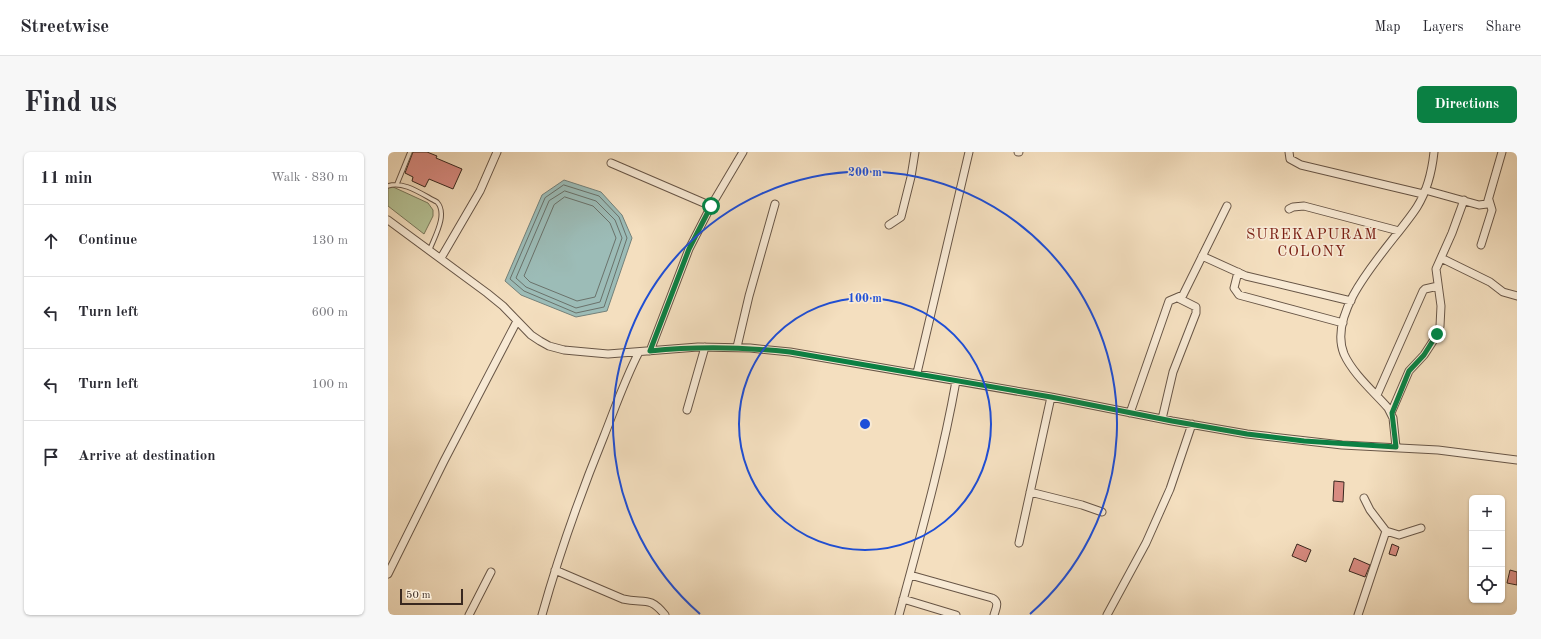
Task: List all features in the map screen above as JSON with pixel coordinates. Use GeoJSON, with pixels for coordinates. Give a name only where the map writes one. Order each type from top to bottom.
{"type":"FeatureCollection","features":[{"type":"Feature","properties":{"kind":"street"},"geometry":{"type":"LineString","coordinates":[[441,258],[480,191],[497,152]]}},
{"type":"Feature","properties":{"kind":"street"},"geometry":{"type":"LineString","coordinates":[[650,351],[689,249],[711,206],[743,152]]}},
{"type":"Feature","properties":{"kind":"street"},"geometry":{"type":"LineString","coordinates":[[889,225],[901,217],[911,177],[915,152]]}},
{"type":"Feature","properties":{"kind":"street"},"geometry":{"type":"LineString","coordinates":[[917,373],[969,152]]}},
{"type":"Feature","properties":{"kind":"street"},"geometry":{"type":"LineString","coordinates":[[1289,152],[1290,159],[1301,165],[1484,205],[1487,204],[1489,200],[1502,152]]}},
{"type":"Feature","properties":{"kind":"street"},"geometry":{"type":"LineString","coordinates":[[1392,413],[1358,374],[1346,357],[1342,345],[1341,334],[1343,323],[1351,301],[1360,282],[1417,207],[1431,174],[1434,152]]}},
{"type":"Feature","properties":{"kind":"street"},"geometry":{"type":"LineString","coordinates":[[611,163],[711,206]]}},
{"type":"Feature","properties":{"kind":"street"},"geometry":{"type":"LineString","coordinates":[[1396,447],[1392,413],[1409,371],[1424,355],[1437,334],[1441,316],[1441,306],[1436,269],[1464,200]]}},
{"type":"Feature","properties":{"kind":"street"},"geometry":{"type":"LineString","coordinates":[[1481,246],[1492,210],[1489,200]]}},
{"type":"Feature","properties":{"kind":"street"},"geometry":{"type":"LineString","coordinates":[[737,348],[749,296],[775,204]]}},
{"type":"Feature","properties":{"kind":"street"},"geometry":{"type":"LineString","coordinates":[[1130,413],[1168,302],[1173,298],[1178,298],[1183,295],[1227,206]]}},
{"type":"Feature","properties":{"kind":"street"},"geometry":{"type":"LineString","coordinates":[[1290,209],[1293,207],[1304,206],[1399,231]]}},
{"type":"Feature","properties":{"kind":"street"},"geometry":{"type":"LineString","coordinates":[[388,220],[430,249],[487,293],[540,341],[564,350],[608,354],[705,347],[790,352],[1051,397],[1247,434],[1304,441],[1438,450],[1517,460]]}},
{"type":"Feature","properties":{"kind":"street"},"geometry":{"type":"LineString","coordinates":[[1202,256],[1246,276],[1351,301]]}},
{"type":"Feature","properties":{"kind":"street"},"geometry":{"type":"LineString","coordinates":[[1441,258],[1490,282],[1503,292],[1517,296]]}},
{"type":"Feature","properties":{"kind":"street"},"geometry":{"type":"LineString","coordinates":[[1238,272],[1234,288],[1239,295],[1343,323]]}},
{"type":"Feature","properties":{"kind":"street"},"geometry":{"type":"LineString","coordinates":[[1377,395],[1423,291],[1425,289],[1438,286]]}},
{"type":"Feature","properties":{"kind":"street"},"geometry":{"type":"LineString","coordinates":[[1162,419],[1173,372],[1196,313],[1196,306],[1178,298]]}},
{"type":"Feature","properties":{"kind":"street"},"geometry":{"type":"LineString","coordinates":[[388,574],[444,461],[517,321]]}},
{"type":"Feature","properties":{"kind":"street"},"geometry":{"type":"LineString","coordinates":[[686,410],[705,347]]}},
{"type":"Feature","properties":{"kind":"street"},"geometry":{"type":"LineString","coordinates":[[542,615],[555,570],[584,485],[626,380],[639,352]]}},
{"type":"Feature","properties":{"kind":"street"},"geometry":{"type":"LineString","coordinates":[[899,615],[936,480],[956,380]]}},
{"type":"Feature","properties":{"kind":"street"},"geometry":{"type":"LineString","coordinates":[[1019,543],[1051,397]]}},
{"type":"Feature","properties":{"kind":"street"},"geometry":{"type":"LineString","coordinates":[[1107,615],[1146,543],[1167,495],[1192,424]]}},
{"type":"Feature","properties":{"kind":"street"},"geometry":{"type":"LineString","coordinates":[[1030,492],[1082,505],[1102,512]]}},
{"type":"Feature","properties":{"kind":"street"},"geometry":{"type":"LineString","coordinates":[[1364,498],[1370,510],[1386,531],[1399,535],[1420,528]]}},
{"type":"Feature","properties":{"kind":"street"},"geometry":{"type":"LineString","coordinates":[[1358,615],[1386,531]]}},
{"type":"Feature","properties":{"kind":"street"},"geometry":{"type":"LineString","coordinates":[[555,570],[623,599],[630,601],[645,600],[653,603],[665,615]]}},
{"type":"Feature","properties":{"kind":"street"},"geometry":{"type":"LineString","coordinates":[[469,615],[491,572]]}},
{"type":"Feature","properties":{"kind":"street"},"geometry":{"type":"LineString","coordinates":[[910,575],[992,598],[996,600],[997,603],[994,615]]}},
{"type":"Feature","properties":{"kind":"street"},"geometry":{"type":"LineString","coordinates":[[903,599],[956,615]]}},
{"type":"Feature","properties":{"kind":"lane"},"geometry":{"type":"LineString","coordinates":[[397,184],[410,152]]}},
{"type":"Feature","properties":{"kind":"lane"},"geometry":{"type":"LineString","coordinates":[[388,186],[397,184],[404,186],[437,202],[440,205],[440,221],[430,249]]}},
{"type":"Feature","properties":{"kind":"green space"},"geometry":{"type":"Polygon","coordinates":[[[391,186],[428,203],[433,210],[433,216],[424,234],[388,206],[388,187],[391,186]]]}},
{"type":"Feature","properties":{"kind":"water"},"geometry":{"type":"Polygon","coordinates":[[[564,180],[601,192],[622,215],[632,238],[607,311],[576,317],[521,295],[505,281],[542,195],[564,180]]]}},
{"type":"Feature","properties":{"kind":"building"},"geometry":{"type":"Polygon","coordinates":[[[413,152],[427,152],[437,156],[436,158],[462,169],[453,189],[429,179],[425,187],[412,181],[413,177],[405,173],[413,152]]]}},
{"type":"Feature","properties":{"kind":"building"},"geometry":{"type":"Polygon","coordinates":[[[1334,481],[1344,482],[1343,502],[1333,501],[1334,481]]]}},
{"type":"Feature","properties":{"kind":"building"},"geometry":{"type":"Polygon","coordinates":[[[1297,544],[1311,550],[1306,562],[1292,556],[1297,544]]]}},
{"type":"Feature","properties":{"kind":"building"},"geometry":{"type":"Polygon","coordinates":[[[1392,544],[1399,547],[1396,556],[1389,554],[1392,544]]]}},
{"type":"Feature","properties":{"kind":"building"},"geometry":{"type":"Polygon","coordinates":[[[1354,558],[1370,565],[1365,577],[1349,571],[1354,558]]]}},
{"type":"Feature","properties":{"kind":"building"},"geometry":{"type":"Polygon","coordinates":[[[1510,570],[1517,572],[1517,585],[1507,583],[1510,570]]]}},
{"type":"Feature","properties":{"kind":"district","name":"SUREKAPURAM COLONY"},"geometry":{"type":"Point","coordinates":[1312,244]}},
{"type":"Feature","properties":{"kind":"route"},"geometry":{"type":"LineString","coordinates":[[711,206],[689,249],[650,351],[675,348],[722,347],[790,352],[1051,397],[1247,434],[1304,441],[1396,447],[1392,413],[1409,371],[1431,346],[1437,334]]}}]}
